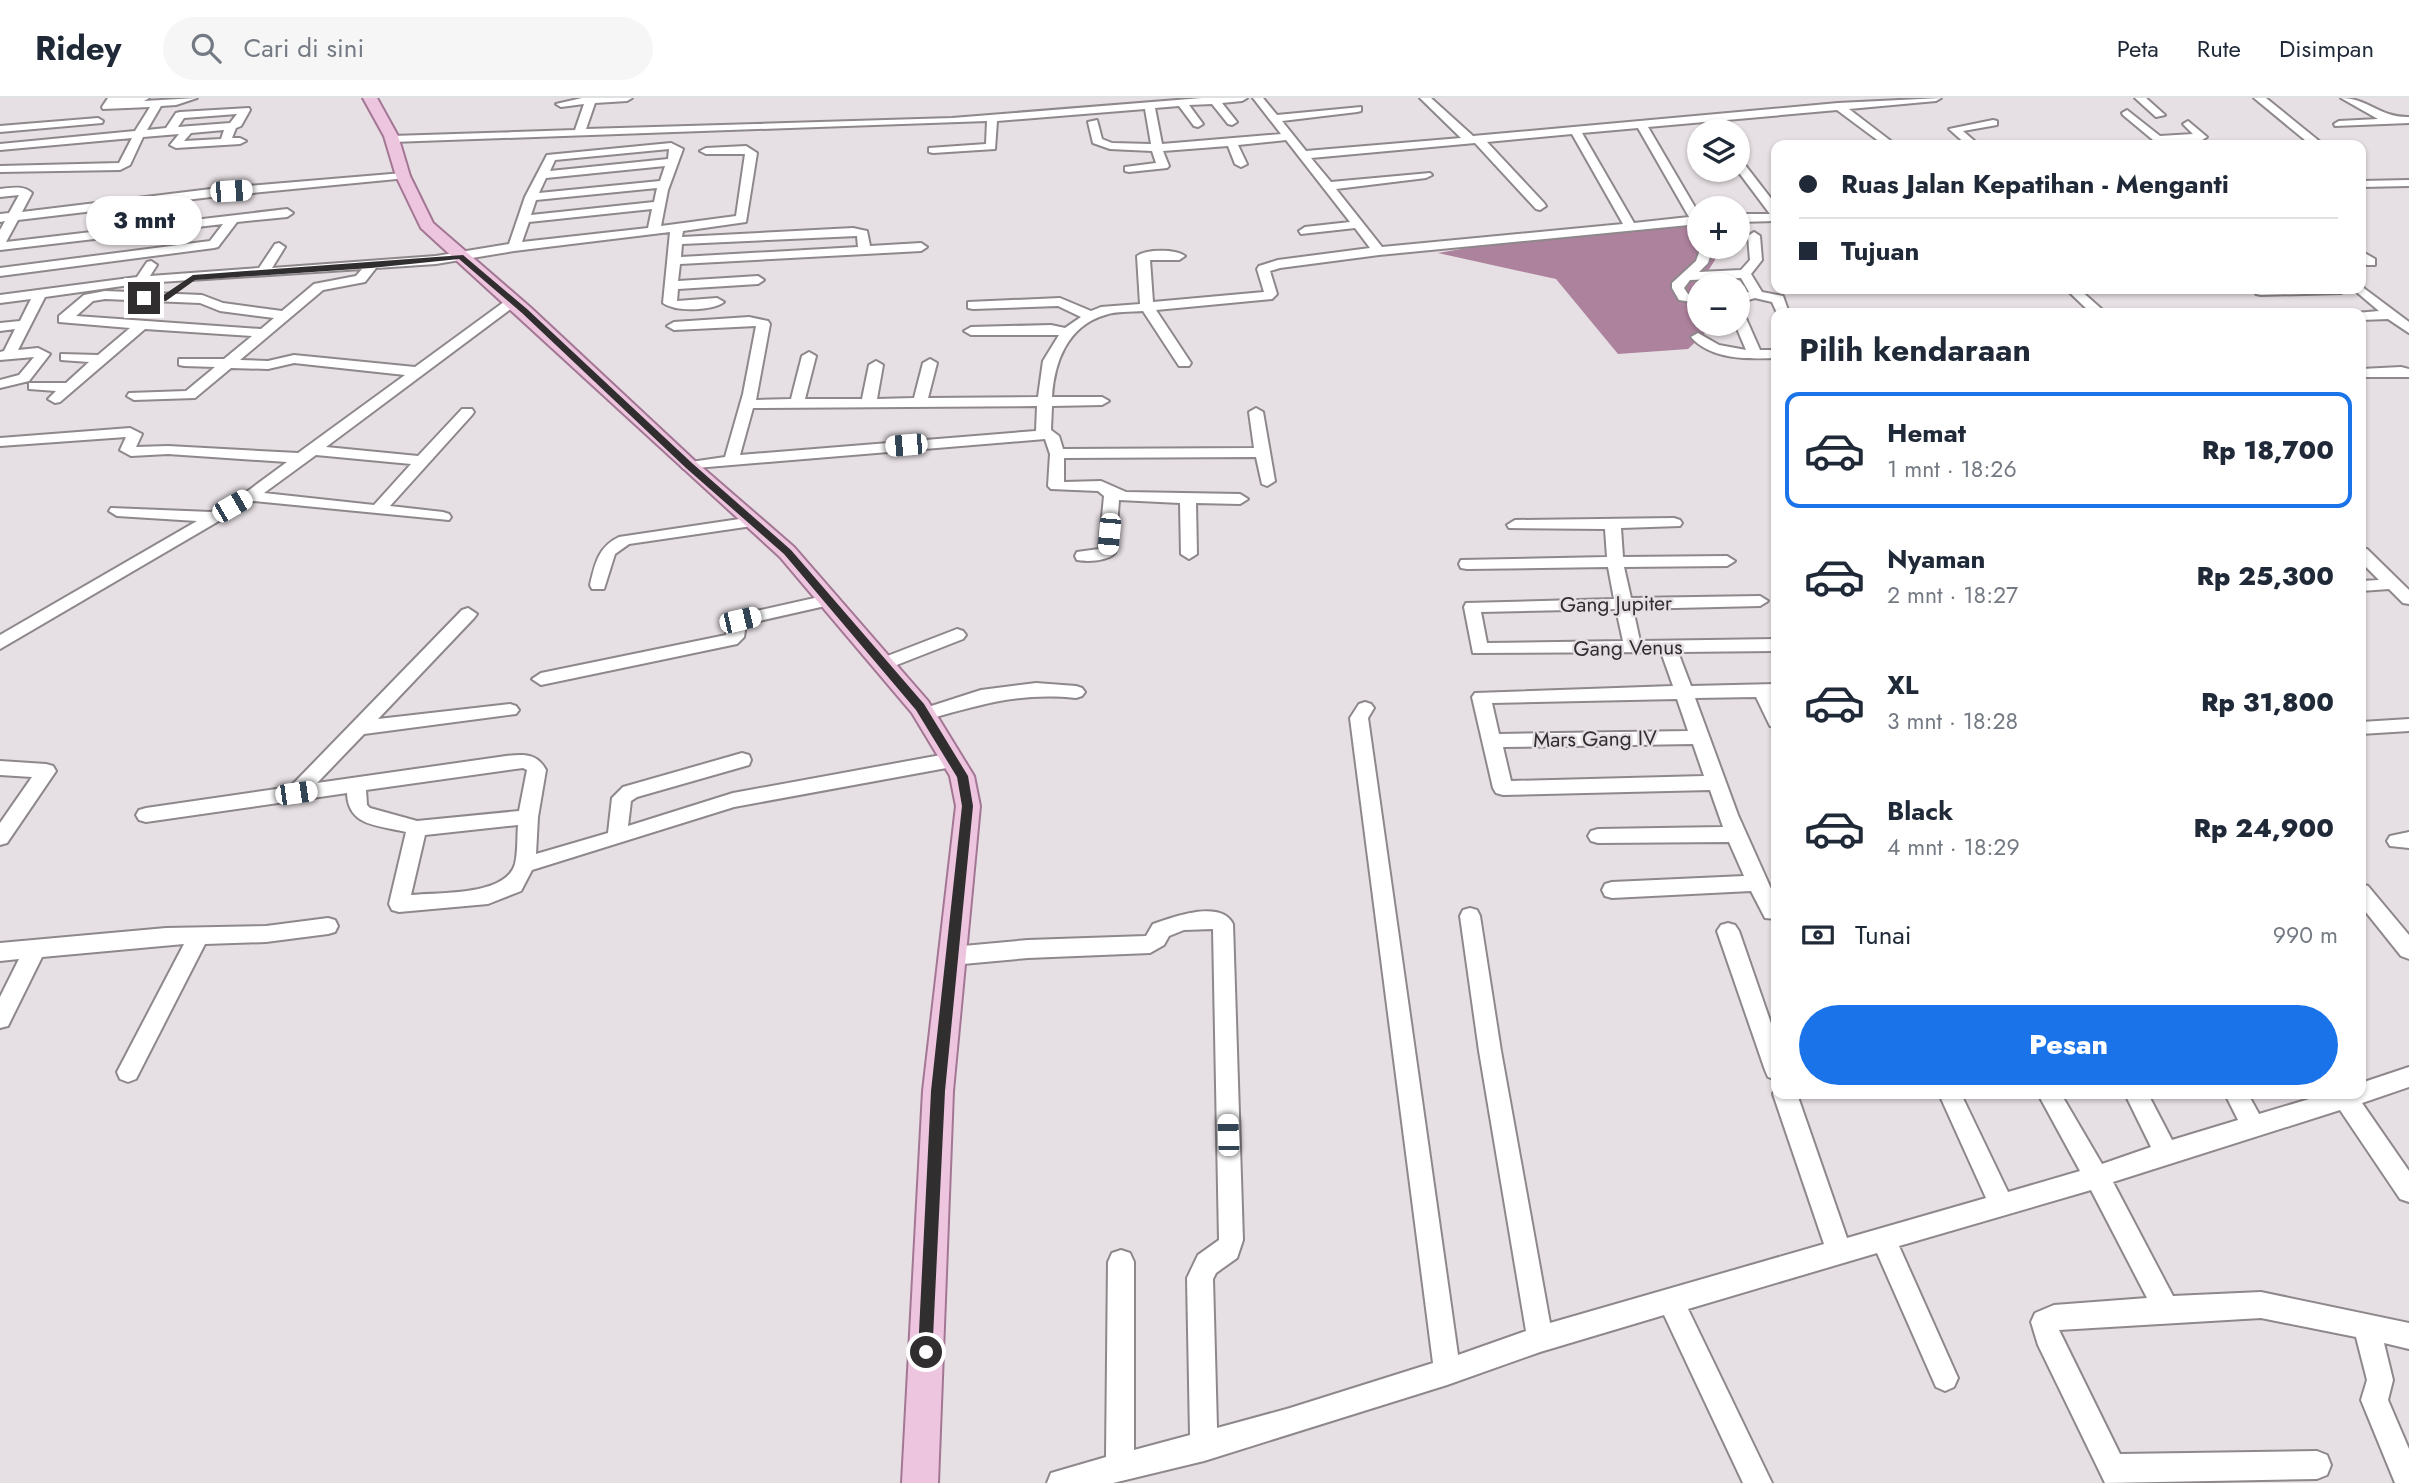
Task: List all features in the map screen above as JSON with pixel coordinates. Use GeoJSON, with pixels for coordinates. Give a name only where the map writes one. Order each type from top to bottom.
{"type":"FeatureCollection","features":[{"type":"Feature","properties":{"kind":"main road"},"geometry":{"type":"LineString","coordinates":[[370,98],[392,139],[403,176],[426,225],[787,552],[925,714],[962,776],[968,806],[938,1091],[920,1483]]}},
{"type":"Feature","properties":{"kind":"street"},"geometry":{"type":"LineString","coordinates":[[82,144],[113,99],[144,98]]}},
{"type":"Feature","properties":{"kind":"street"},"geometry":{"type":"LineString","coordinates":[[107,107],[192,98]]}},
{"type":"Feature","properties":{"kind":"street"},"geometry":{"type":"LineString","coordinates":[[392,139],[992,119],[1242,98]]}},
{"type":"Feature","properties":{"kind":"street"},"geometry":{"type":"LineString","coordinates":[[1258,98],[1379,251]]}},
{"type":"Feature","properties":{"kind":"street"},"geometry":{"type":"LineString","coordinates":[[1425,98],[1473,139],[1540,206]]}},
{"type":"Feature","properties":{"kind":"street"},"geometry":{"type":"LineString","coordinates":[[1826,98],[1884,140]]}},
{"type":"Feature","properties":{"kind":"street"},"geometry":{"type":"LineString","coordinates":[[1867,98],[1879,104]]}},
{"type":"Feature","properties":{"kind":"street"},"geometry":{"type":"LineString","coordinates":[[1304,155],[1936,98]]}},
{"type":"Feature","properties":{"kind":"street"},"geometry":{"type":"LineString","coordinates":[[2140,98],[2160,115]]}},
{"type":"Feature","properties":{"kind":"street"},"geometry":{"type":"LineString","coordinates":[[2259,98],[2312,140]]}},
{"type":"Feature","properties":{"kind":"street"},"geometry":{"type":"LineString","coordinates":[[2346,98],[2390,121]]}},
{"type":"Feature","properties":{"kind":"street"},"geometry":{"type":"LineString","coordinates":[[1052,99],[1053,115]]}},
{"type":"Feature","properties":{"kind":"street"},"geometry":{"type":"LineString","coordinates":[[579,133],[591,100]]}},
{"type":"Feature","properties":{"kind":"street"},"geometry":{"type":"LineString","coordinates":[[561,104],[591,100],[632,101]]}},
{"type":"Feature","properties":{"kind":"street"},"geometry":{"type":"LineString","coordinates":[[1215,101],[1232,122]]}},
{"type":"Feature","properties":{"kind":"street"},"geometry":{"type":"LineString","coordinates":[[0,167],[73,158],[66,168],[124,164],[158,103]]}},
{"type":"Feature","properties":{"kind":"street"},"geometry":{"type":"LineString","coordinates":[[1183,104],[1198,124]]}},
{"type":"Feature","properties":{"kind":"street"},"geometry":{"type":"LineString","coordinates":[[1124,147],[1130,172],[1161,167],[1150,107]]}},
{"type":"Feature","properties":{"kind":"street"},"geometry":{"type":"LineString","coordinates":[[1273,119],[1357,109]]}},
{"type":"Feature","properties":{"kind":"street"},"geometry":{"type":"LineString","coordinates":[[0,147],[82,144],[139,134],[231,127],[237,124],[245,110],[180,115],[170,131]]}},
{"type":"Feature","properties":{"kind":"street"},"geometry":{"type":"LineString","coordinates":[[2127,113],[2159,140]]}},
{"type":"Feature","properties":{"kind":"street"},"geometry":{"type":"LineString","coordinates":[[627,131],[631,119]]}},
{"type":"Feature","properties":{"kind":"street"},"geometry":{"type":"LineString","coordinates":[[933,150],[991,147],[992,119]]}},
{"type":"Feature","properties":{"kind":"street"},"geometry":{"type":"LineString","coordinates":[[2339,124],[2409,120]]}},
{"type":"Feature","properties":{"kind":"street"},"geometry":{"type":"LineString","coordinates":[[0,129],[98,121]]}},
{"type":"Feature","properties":{"kind":"street"},"geometry":{"type":"LineString","coordinates":[[1093,122],[1100,144],[1124,147],[1157,148],[1288,137]]}},
{"type":"Feature","properties":{"kind":"street"},"geometry":{"type":"LineString","coordinates":[[1968,140],[1954,129],[1993,123]]}},
{"type":"Feature","properties":{"kind":"street"},"geometry":{"type":"LineString","coordinates":[[1641,124],[1687,201]]}},
{"type":"Feature","properties":{"kind":"street"},"geometry":{"type":"LineString","coordinates":[[2177,140],[2202,137],[2188,124]]}},
{"type":"Feature","properties":{"kind":"street"},"geometry":{"type":"LineString","coordinates":[[225,142],[231,127]]}},
{"type":"Feature","properties":{"kind":"street"},"geometry":{"type":"LineString","coordinates":[[187,130],[176,145],[240,141]]}},
{"type":"Feature","properties":{"kind":"street"},"geometry":{"type":"LineString","coordinates":[[1575,130],[1630,226]]}},
{"type":"Feature","properties":{"kind":"street"},"geometry":{"type":"LineString","coordinates":[[1231,140],[1241,164]]}},
{"type":"Feature","properties":{"kind":"street"},"geometry":{"type":"LineString","coordinates":[[514,247],[531,197],[553,156],[671,146],[677,149],[664,184],[654,230]]}},
{"type":"Feature","properties":{"kind":"street"},"geometry":{"type":"LineString","coordinates":[[677,234],[742,219],[751,153],[746,149],[706,151]]}},
{"type":"Feature","properties":{"kind":"street"},"geometry":{"type":"LineString","coordinates":[[541,175],[671,162]]}},
{"type":"Feature","properties":{"kind":"street"},"geometry":{"type":"LineString","coordinates":[[1330,186],[1426,175]]}},
{"type":"Feature","properties":{"kind":"street"},"geometry":{"type":"LineString","coordinates":[[0,218],[211,193],[403,176]]}},
{"type":"Feature","properties":{"kind":"street"},"geometry":{"type":"LineString","coordinates":[[1750,179],[1771,208]]}},
{"type":"Feature","properties":{"kind":"street"},"geometry":{"type":"LineString","coordinates":[[2366,182],[2409,183]]}},
{"type":"Feature","properties":{"kind":"street"},"geometry":{"type":"LineString","coordinates":[[531,197],[664,184]]}},
{"type":"Feature","properties":{"kind":"street"},"geometry":{"type":"LineString","coordinates":[[0,193],[26,191],[0,241]]}},
{"type":"Feature","properties":{"kind":"street"},"geometry":{"type":"LineString","coordinates":[[524,219],[659,205]]}},
{"type":"Feature","properties":{"kind":"street"},"geometry":{"type":"LineString","coordinates":[[0,246],[287,213]]}},
{"type":"Feature","properties":{"kind":"street"},"geometry":{"type":"LineString","coordinates":[[1750,217],[1771,215]]}},
{"type":"Feature","properties":{"kind":"street"},"geometry":{"type":"LineString","coordinates":[[0,272],[214,244],[234,218]]}},
{"type":"Feature","properties":{"kind":"street"},"geometry":{"type":"LineString","coordinates":[[1043,434],[1046,367],[1058,342],[1080,321],[1091,316],[1110,310],[1267,296],[1271,294],[1264,269],[1270,265],[1379,251],[1687,221]]}},
{"type":"Feature","properties":{"kind":"street"},"geometry":{"type":"LineString","coordinates":[[1305,231],[1360,224]]}},
{"type":"Feature","properties":{"kind":"street"},"geometry":{"type":"LineString","coordinates":[[147,280],[371,266],[654,230],[677,234],[853,232],[863,234],[864,252]]}},
{"type":"Feature","properties":{"kind":"street"},"geometry":{"type":"LineString","coordinates":[[1746,273],[1756,260],[1754,236],[1750,231]]}},
{"type":"Feature","properties":{"kind":"street"},"geometry":{"type":"LineString","coordinates":[[677,234],[671,304],[716,302]]}},
{"type":"Feature","properties":{"kind":"street"},"geometry":{"type":"LineString","coordinates":[[262,274],[279,247]]}},
{"type":"Feature","properties":{"kind":"street"},"geometry":{"type":"LineString","coordinates":[[675,261],[921,247]]}},
{"type":"Feature","properties":{"kind":"street"},"geometry":{"type":"LineString","coordinates":[[163,299],[190,278],[212,248]]}},
{"type":"Feature","properties":{"kind":"street"},"geometry":{"type":"LineString","coordinates":[[0,299],[141,280],[160,252]]}},
{"type":"Feature","properties":{"kind":"street"},"geometry":{"type":"LineString","coordinates":[[1179,256],[1143,256],[1147,307],[1184,363]]}},
{"type":"Feature","properties":{"kind":"street"},"geometry":{"type":"LineString","coordinates":[[1690,273],[1703,259]]}},
{"type":"Feature","properties":{"kind":"street"},"geometry":{"type":"LineString","coordinates":[[134,396],[190,395],[229,364],[260,333],[322,285],[356,281],[371,266]]}},
{"type":"Feature","properties":{"kind":"street"},"geometry":{"type":"LineString","coordinates":[[1687,276],[1678,283],[1681,294],[1687,298]]}},
{"type":"Feature","properties":{"kind":"street"},"geometry":{"type":"LineString","coordinates":[[672,285],[758,280]]}},
{"type":"Feature","properties":{"kind":"street"},"geometry":{"type":"LineString","coordinates":[[1750,283],[1757,295]]}},
{"type":"Feature","properties":{"kind":"street"},"geometry":{"type":"LineString","coordinates":[[5,355],[40,294]]}},
{"type":"Feature","properties":{"kind":"street"},"geometry":{"type":"LineString","coordinates":[[2078,294],[2093,308]]}},
{"type":"Feature","properties":{"kind":"street"},"geometry":{"type":"LineString","coordinates":[[2365,294],[2409,329]]}},
{"type":"Feature","properties":{"kind":"street"},"geometry":{"type":"LineString","coordinates":[[1750,296],[1757,295],[1777,299],[1781,308]]}},
{"type":"Feature","properties":{"kind":"street"},"geometry":{"type":"LineString","coordinates":[[260,333],[64,319],[93,296],[202,299],[220,307],[283,315]]}},
{"type":"Feature","properties":{"kind":"street"},"geometry":{"type":"LineString","coordinates":[[0,643],[250,496],[513,302]]}},
{"type":"Feature","properties":{"kind":"street"},"geometry":{"type":"LineString","coordinates":[[973,305],[1060,302],[1091,316]]}},
{"type":"Feature","properties":{"kind":"street"},"geometry":{"type":"LineString","coordinates":[[2366,316],[2392,315]]}},
{"type":"Feature","properties":{"kind":"street"},"geometry":{"type":"LineString","coordinates":[[674,326],[762,322],[761,342],[750,394],[731,461]]}},
{"type":"Feature","properties":{"kind":"street"},"geometry":{"type":"LineString","coordinates":[[0,327],[25,324]]}},
{"type":"Feature","properties":{"kind":"street"},"geometry":{"type":"LineString","coordinates":[[55,399],[141,325]]}},
{"type":"Feature","properties":{"kind":"street"},"geometry":{"type":"LineString","coordinates":[[971,331],[1051,329],[1068,333]]}},
{"type":"Feature","properties":{"kind":"street"},"geometry":{"type":"LineString","coordinates":[[1747,336],[1755,354]]}},
{"type":"Feature","properties":{"kind":"street"},"geometry":{"type":"LineString","coordinates":[[1698,337],[1709,346],[1771,354]]}},
{"type":"Feature","properties":{"kind":"street"},"geometry":{"type":"LineString","coordinates":[[0,383],[24,379],[43,354],[5,355]]}},
{"type":"Feature","properties":{"kind":"street"},"geometry":{"type":"LineString","coordinates":[[797,403],[809,356]]}},
{"type":"Feature","properties":{"kind":"street"},"geometry":{"type":"LineString","coordinates":[[66,357],[102,359]]}},
{"type":"Feature","properties":{"kind":"street"},"geometry":{"type":"LineString","coordinates":[[184,362],[273,365],[292,359],[420,372]]}},
{"type":"Feature","properties":{"kind":"street"},"geometry":{"type":"LineString","coordinates":[[920,402],[930,363]]}},
{"type":"Feature","properties":{"kind":"street"},"geometry":{"type":"LineString","coordinates":[[869,402],[876,365]]}},
{"type":"Feature","properties":{"kind":"street"},"geometry":{"type":"LineString","coordinates":[[2366,373],[2401,370],[2409,373]]}},
{"type":"Feature","properties":{"kind":"street"},"geometry":{"type":"LineString","coordinates":[[34,386],[69,387]]}},
{"type":"Feature","properties":{"kind":"street"},"geometry":{"type":"LineString","coordinates":[[745,404],[1102,401]]}},
{"type":"Feature","properties":{"kind":"street"},"geometry":{"type":"LineString","coordinates":[[378,510],[467,412]]}},
{"type":"Feature","properties":{"kind":"street"},"geometry":{"type":"LineString","coordinates":[[1256,412],[1267,481]]}},
{"type":"Feature","properties":{"kind":"street"},"geometry":{"type":"LineString","coordinates":[[0,442],[134,432],[135,436],[128,452],[168,450],[308,454],[422,461]]}},
{"type":"Feature","properties":{"kind":"street"},"geometry":{"type":"LineString","coordinates":[[690,466],[1043,434],[1052,436],[1056,454],[1056,486],[1101,486],[1112,494],[1126,497],[1240,499]]}},
{"type":"Feature","properties":{"kind":"street"},"geometry":{"type":"LineString","coordinates":[[1056,454],[1261,452]]}},
{"type":"Feature","properties":{"kind":"street"},"geometry":{"type":"LineString","coordinates":[[1083,556],[1107,553],[1112,494]]}},
{"type":"Feature","properties":{"kind":"street"},"geometry":{"type":"LineString","coordinates":[[250,496],[443,517]]}},
{"type":"Feature","properties":{"kind":"street"},"geometry":{"type":"LineString","coordinates":[[1188,498],[1189,554]]}},
{"type":"Feature","properties":{"kind":"street"},"geometry":{"type":"LineString","coordinates":[[117,511],[214,517]]}},
{"type":"Feature","properties":{"kind":"street"},"geometry":{"type":"LineString","coordinates":[[598,585],[606,554],[615,544],[625,540],[753,522]]}},
{"type":"Feature","properties":{"kind":"street"},"geometry":{"type":"LineString","coordinates":[[1515,525],[1674,523]]}},
{"type":"Feature","properties":{"kind":"street"},"geometry":{"type":"LineString","coordinates":[[1613,525],[1615,562],[1633,648]]}},
{"type":"Feature","properties":{"kind":"street"},"geometry":{"type":"LineString","coordinates":[[2366,558],[2409,599]]}},
{"type":"Feature","properties":{"kind":"street"},"geometry":{"type":"LineString","coordinates":[[1467,564],[1727,561]]}},
{"type":"Feature","properties":{"kind":"street"},"geometry":{"type":"LineString","coordinates":[[2366,586],[2393,584]]}},
{"type":"Feature","properties":{"kind":"street"},"geometry":{"type":"LineString","coordinates":[[541,679],[731,640],[735,637],[736,623],[740,620],[828,600]]}},
{"type":"Feature","properties":{"kind":"street","name":"Gang Jupiter"},"geometry":{"type":"LineString","coordinates":[[1479,649],[1472,607],[1760,600]]}},
{"type":"Feature","properties":{"kind":"street"},"geometry":{"type":"LineString","coordinates":[[296,793],[468,614]]}},
{"type":"Feature","properties":{"kind":"street"},"geometry":{"type":"LineString","coordinates":[[883,664],[957,635]]}},
{"type":"Feature","properties":{"kind":"street","name":"Gang Venus"},"geometry":{"type":"LineString","coordinates":[[1479,649],[1771,645]]}},
{"type":"Feature","properties":{"kind":"street"},"geometry":{"type":"LineString","coordinates":[[1668,648],[1698,737],[1757,883],[1771,910]]}},
{"type":"Feature","properties":{"kind":"street"},"geometry":{"type":"LineString","coordinates":[[925,714],[997,691],[1055,689],[1076,692]]}},
{"type":"Feature","properties":{"kind":"street"},"geometry":{"type":"LineString","coordinates":[[1717,783],[1503,788],[1481,697],[1769,690]]}},
{"type":"Feature","properties":{"kind":"street"},"geometry":{"type":"LineString","coordinates":[[1365,708],[1359,718],[1447,1372]]}},
{"type":"Feature","properties":{"kind":"street"},"geometry":{"type":"LineString","coordinates":[[358,728],[510,710]]}},
{"type":"Feature","properties":{"kind":"street"},"geometry":{"type":"LineString","coordinates":[[2366,728],[2409,725]]}},
{"type":"Feature","properties":{"kind":"street","name":"Mars Gang IV"},"geometry":{"type":"LineString","coordinates":[[1491,741],[1698,737]]}},
{"type":"Feature","properties":{"kind":"street"},"geometry":{"type":"LineString","coordinates":[[617,837],[622,798],[630,792],[742,760]]}},
{"type":"Feature","properties":{"kind":"street"},"geometry":{"type":"LineString","coordinates":[[526,864],[733,800],[952,760]]}},
{"type":"Feature","properties":{"kind":"street"},"geometry":{"type":"LineString","coordinates":[[146,815],[524,761],[533,764],[537,770],[528,817],[526,864],[514,885],[488,896],[399,904],[417,828]]}},
{"type":"Feature","properties":{"kind":"street"},"geometry":{"type":"LineString","coordinates":[[0,768],[46,771],[1,836]]}},
{"type":"Feature","properties":{"kind":"street"},"geometry":{"type":"LineString","coordinates":[[356,784],[357,807],[363,814],[417,828],[528,817]]}},
{"type":"Feature","properties":{"kind":"street"},"geometry":{"type":"LineString","coordinates":[[1598,836],[1737,834]]}},
{"type":"Feature","properties":{"kind":"street"},"geometry":{"type":"LineString","coordinates":[[1612,890],[1757,883]]}},
{"type":"Feature","properties":{"kind":"street"},"geometry":{"type":"LineString","coordinates":[[2366,898],[2409,950]]}},
{"type":"Feature","properties":{"kind":"street"},"geometry":{"type":"LineString","coordinates":[[1470,916],[1490,1051],[1540,1339]]}},
{"type":"Feature","properties":{"kind":"street"},"geometry":{"type":"LineString","coordinates":[[2366,921],[2383,919]]}},
{"type":"Feature","properties":{"kind":"street"},"geometry":{"type":"LineString","coordinates":[[952,956],[1028,949],[1150,944],[1157,939],[1160,930],[1169,926],[1218,920],[1223,924],[1231,1240],[1228,1250],[1207,1264],[1200,1278],[1204,1447]]}},
{"type":"Feature","properties":{"kind":"street"},"geometry":{"type":"LineString","coordinates":[[0,951],[166,936],[266,933],[328,926]]}},
{"type":"Feature","properties":{"kind":"street"},"geometry":{"type":"LineString","coordinates":[[1728,931],[1771,1056]]}},
{"type":"Feature","properties":{"kind":"street"},"geometry":{"type":"LineString","coordinates":[[128,1072],[198,936]]}},
{"type":"Feature","properties":{"kind":"street"},"geometry":{"type":"LineString","coordinates":[[0,1019],[36,949]]}},
{"type":"Feature","properties":{"kind":"street"},"geometry":{"type":"LineString","coordinates":[[2366,1091],[2409,1077]]}},
{"type":"Feature","properties":{"kind":"street"},"geometry":{"type":"LineString","coordinates":[[1787,1099],[1839,1251]]}},
{"type":"Feature","properties":{"kind":"street"},"geometry":{"type":"LineString","coordinates":[[1952,1099],[2001,1204]]}},
{"type":"Feature","properties":{"kind":"street"},"geometry":{"type":"LineString","coordinates":[[2052,1099],[2097,1177],[2166,1308]]}},
{"type":"Feature","properties":{"kind":"street"},"geometry":{"type":"LineString","coordinates":[[2139,1099],[2165,1151]]}},
{"type":"Feature","properties":{"kind":"street"},"geometry":{"type":"LineString","coordinates":[[2239,1099],[2254,1127]]}},
{"type":"Feature","properties":{"kind":"street"},"geometry":{"type":"LineString","coordinates":[[1061,1483],[1204,1447],[1447,1372],[1540,1339],[2097,1177],[2165,1151],[2342,1099]]}},
{"type":"Feature","properties":{"kind":"street"},"geometry":{"type":"LineString","coordinates":[[2357,1099],[2409,1191]]}},
{"type":"Feature","properties":{"kind":"street"},"geometry":{"type":"LineString","coordinates":[[1883,1238],[1945,1378]]}},
{"type":"Feature","properties":{"kind":"street"},"geometry":{"type":"LineString","coordinates":[[1120,1468],[1121,1262]]}},
{"type":"Feature","properties":{"kind":"street"},"geometry":{"type":"LineString","coordinates":[[1671,1302],[1758,1483]]}},
{"type":"Feature","properties":{"kind":"street"},"geometry":{"type":"LineString","coordinates":[[2317,1465],[2117,1476],[2048,1336],[2045,1322],[2054,1318],[2166,1308],[2261,1305],[2409,1336]]}},
{"type":"Feature","properties":{"kind":"street"},"geometry":{"type":"LineString","coordinates":[[2366,1326],[2380,1380],[2374,1400],[2409,1482]]}},
{"type":"Feature","properties":{"kind":"shaded area"},"geometry":{"type":"Polygon","coordinates":[[[1687,222],[1687,259],[1715,259],[1707,273],[1687,273],[1687,336],[1702,336],[1688,349],[1618,354],[1556,279],[1438,253],[1538,236],[1687,222]]]}},
{"type":"Feature","properties":{"kind":"route"},"geometry":{"type":"LineString","coordinates":[[144,298],[163,299],[193,278],[371,266],[460,256],[524,311],[690,466],[787,552],[920,707],[962,776],[968,806],[938,1091],[926,1352]]}}]}
